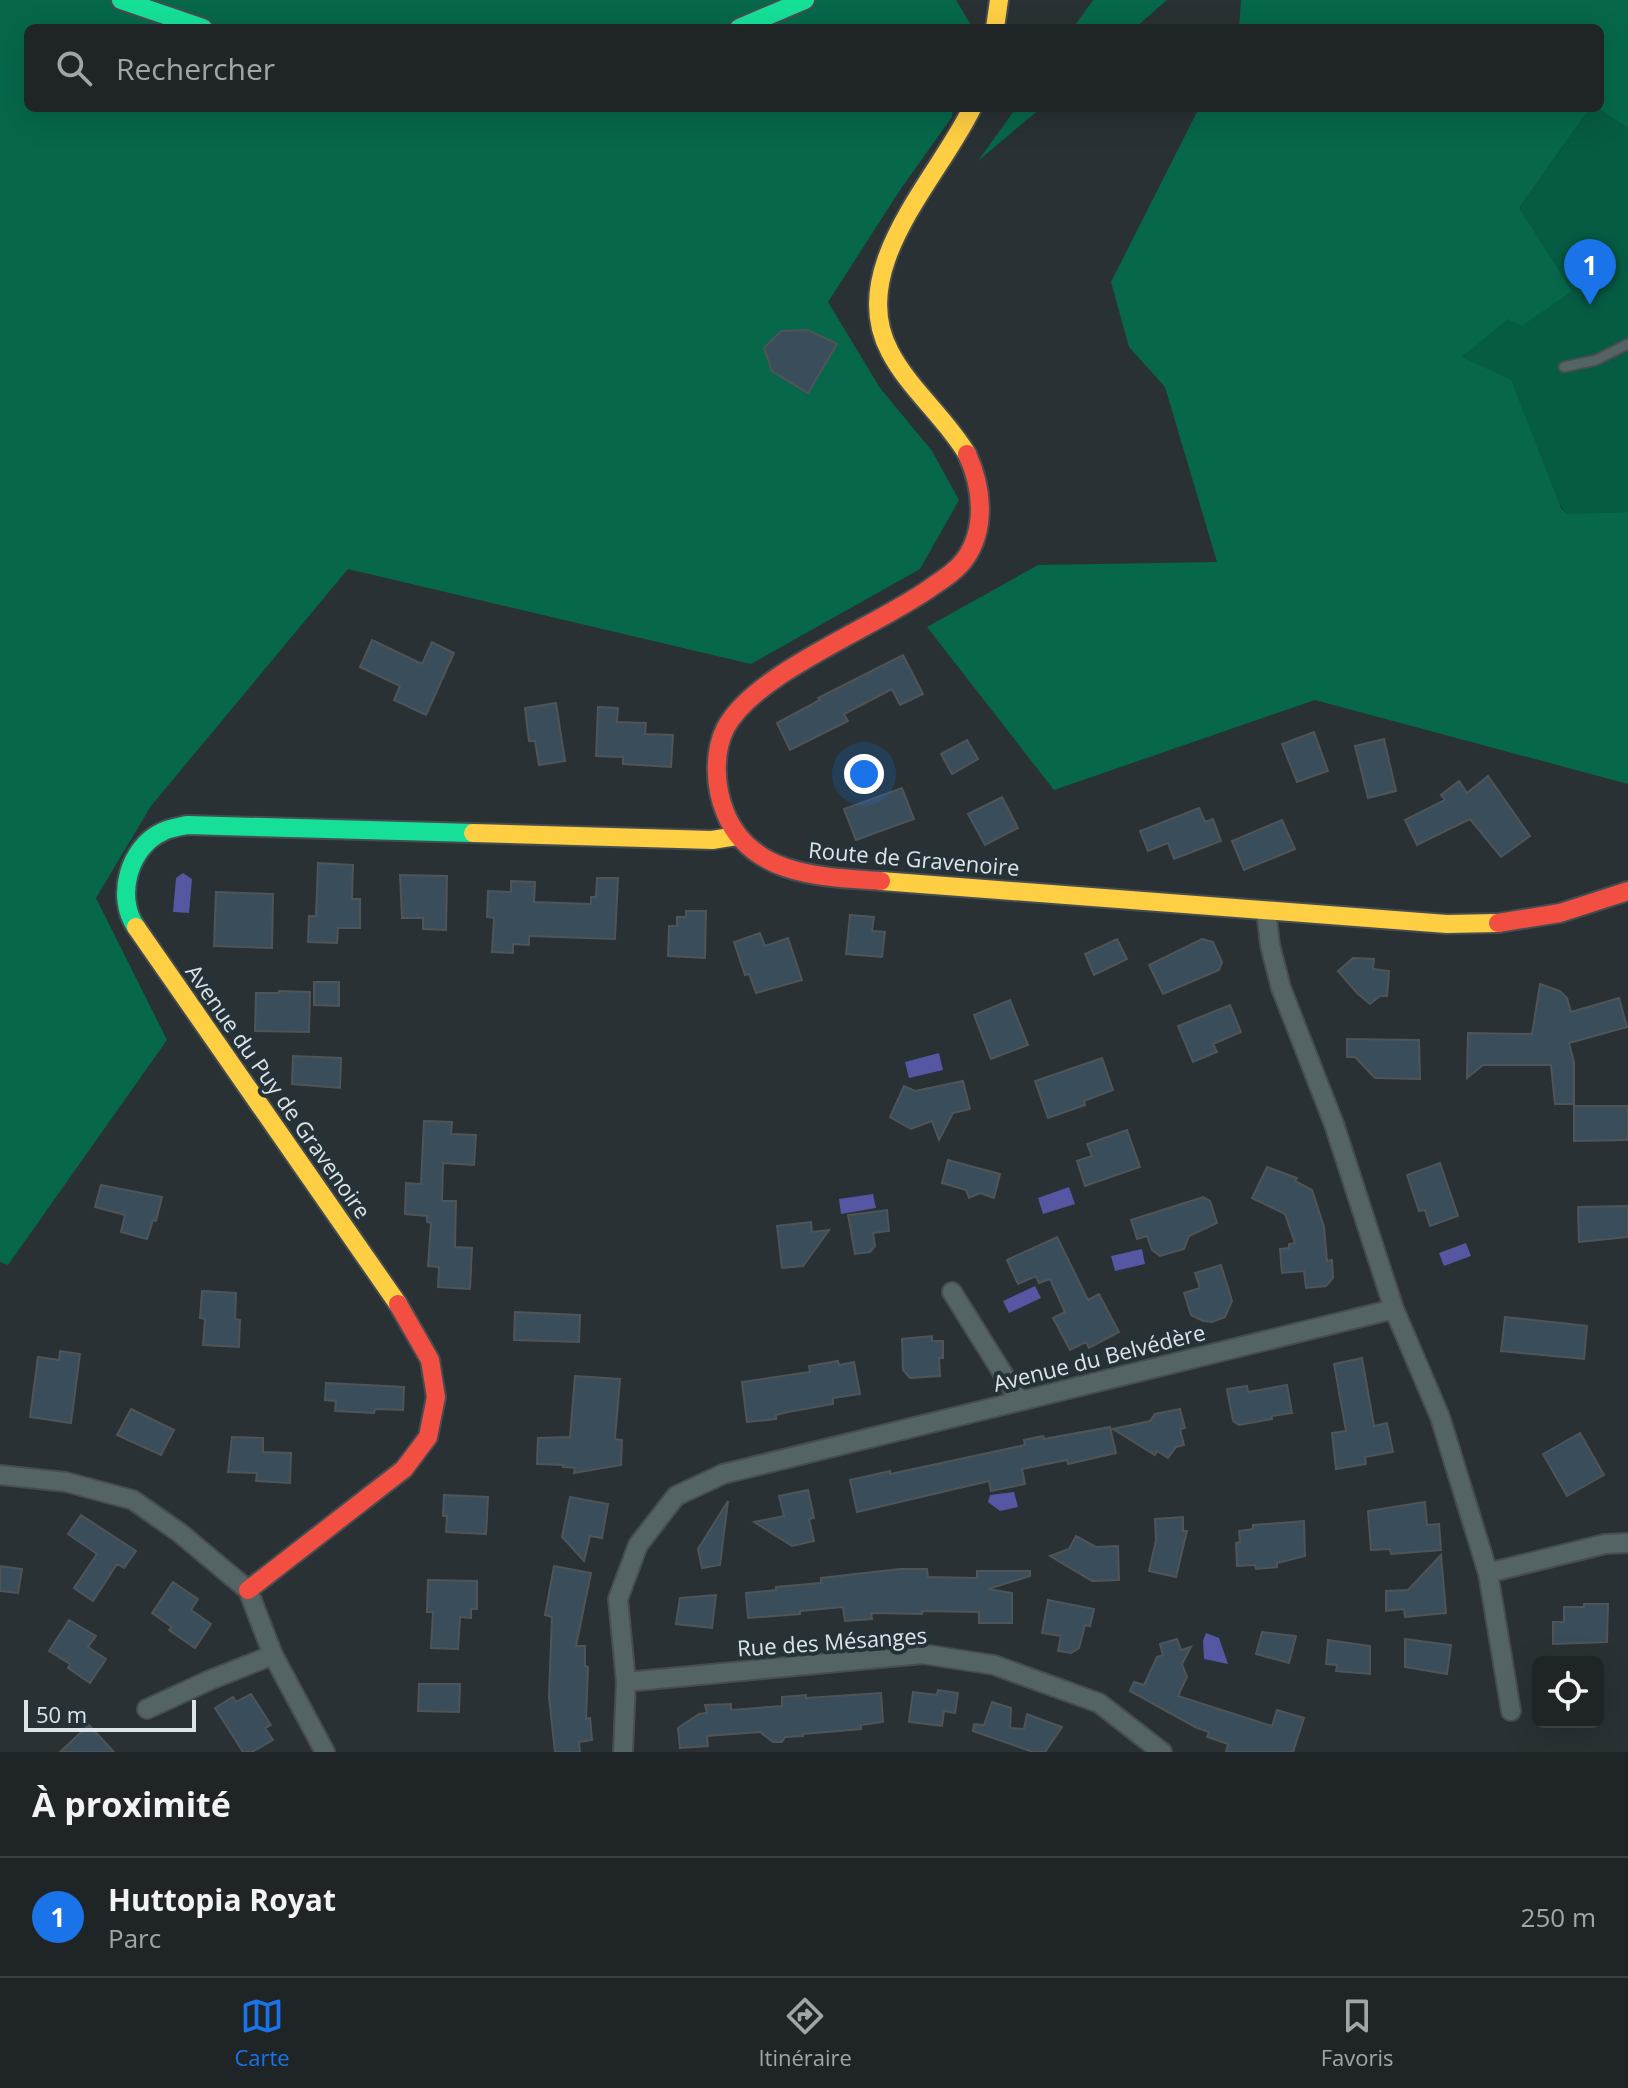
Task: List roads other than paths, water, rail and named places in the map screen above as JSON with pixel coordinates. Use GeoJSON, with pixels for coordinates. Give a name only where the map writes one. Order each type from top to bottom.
{"type":"FeatureCollection","features":[{"type":"Feature","properties":{"kind":"street"},"geometry":{"type":"LineString","coordinates":[[121,0],[191,24]]}},
{"type":"Feature","properties":{"kind":"street"},"geometry":{"type":"LineString","coordinates":[[748,24],[805,0]]}},
{"type":"Feature","properties":{"kind":"street"},"geometry":{"type":"LineString","coordinates":[[996,24],[999,0]]}},
{"type":"Feature","properties":{"kind":"street","name":"Route de Gravenoire"},"geometry":{"type":"LineString","coordinates":[[970,112],[953,147],[889,248],[881,267],[878,305],[883,337],[891,356],[945,420],[973,464],[981,494],[977,532],[965,558],[939,582],[762,686],[734,715],[726,728],[717,766],[720,797],[730,826],[737,836],[766,861],[813,876],[1479,925],[1571,913],[1628,891]]}},
{"type":"Feature","properties":{"kind":"street","name":"Avenue du Puy de Gravenoire"},"geometry":{"type":"LineString","coordinates":[[248,1590],[404,1469],[428,1437],[436,1397],[430,1360],[410,1321],[131,920],[125,883],[137,854],[160,832],[187,825],[712,840],[737,836]]}},
{"type":"Feature","properties":{"kind":"street"},"geometry":{"type":"LineString","coordinates":[[1266,910],[1270,945],[1281,988],[1334,1124],[1394,1309],[1440,1417],[1488,1573],[1511,1711]]}},
{"type":"Feature","properties":{"kind":"street"},"geometry":{"type":"LineString","coordinates":[[952,1292],[1020,1401]]}},
{"type":"Feature","properties":{"kind":"street","name":"Avenue du Belvédère"},"geometry":{"type":"LineString","coordinates":[[623,1752],[626,1682],[618,1599],[638,1545],[676,1496],[723,1474],[1394,1309]]}},
{"type":"Feature","properties":{"kind":"street"},"geometry":{"type":"LineString","coordinates":[[0,1475],[66,1482],[133,1500],[180,1533],[248,1590],[273,1655],[325,1752]]}},
{"type":"Feature","properties":{"kind":"street"},"geometry":{"type":"LineString","coordinates":[[1488,1573],[1605,1544],[1628,1543]]}},
{"type":"Feature","properties":{"kind":"street","name":"Rue des Mésanges"},"geometry":{"type":"LineString","coordinates":[[626,1682],[923,1654],[994,1665],[1099,1703],[1162,1752]]}},
{"type":"Feature","properties":{"kind":"street"},"geometry":{"type":"LineString","coordinates":[[147,1709],[273,1655]]}},
{"type":"Feature","properties":{"kind":"lane"},"geometry":{"type":"LineString","coordinates":[[1564,367],[1596,360],[1628,344]]}},
{"type":"Feature","properties":{"kind":"place","name":"Huttopia Royat"},"geometry":{"type":"Point","coordinates":[1590,305]}}]}
